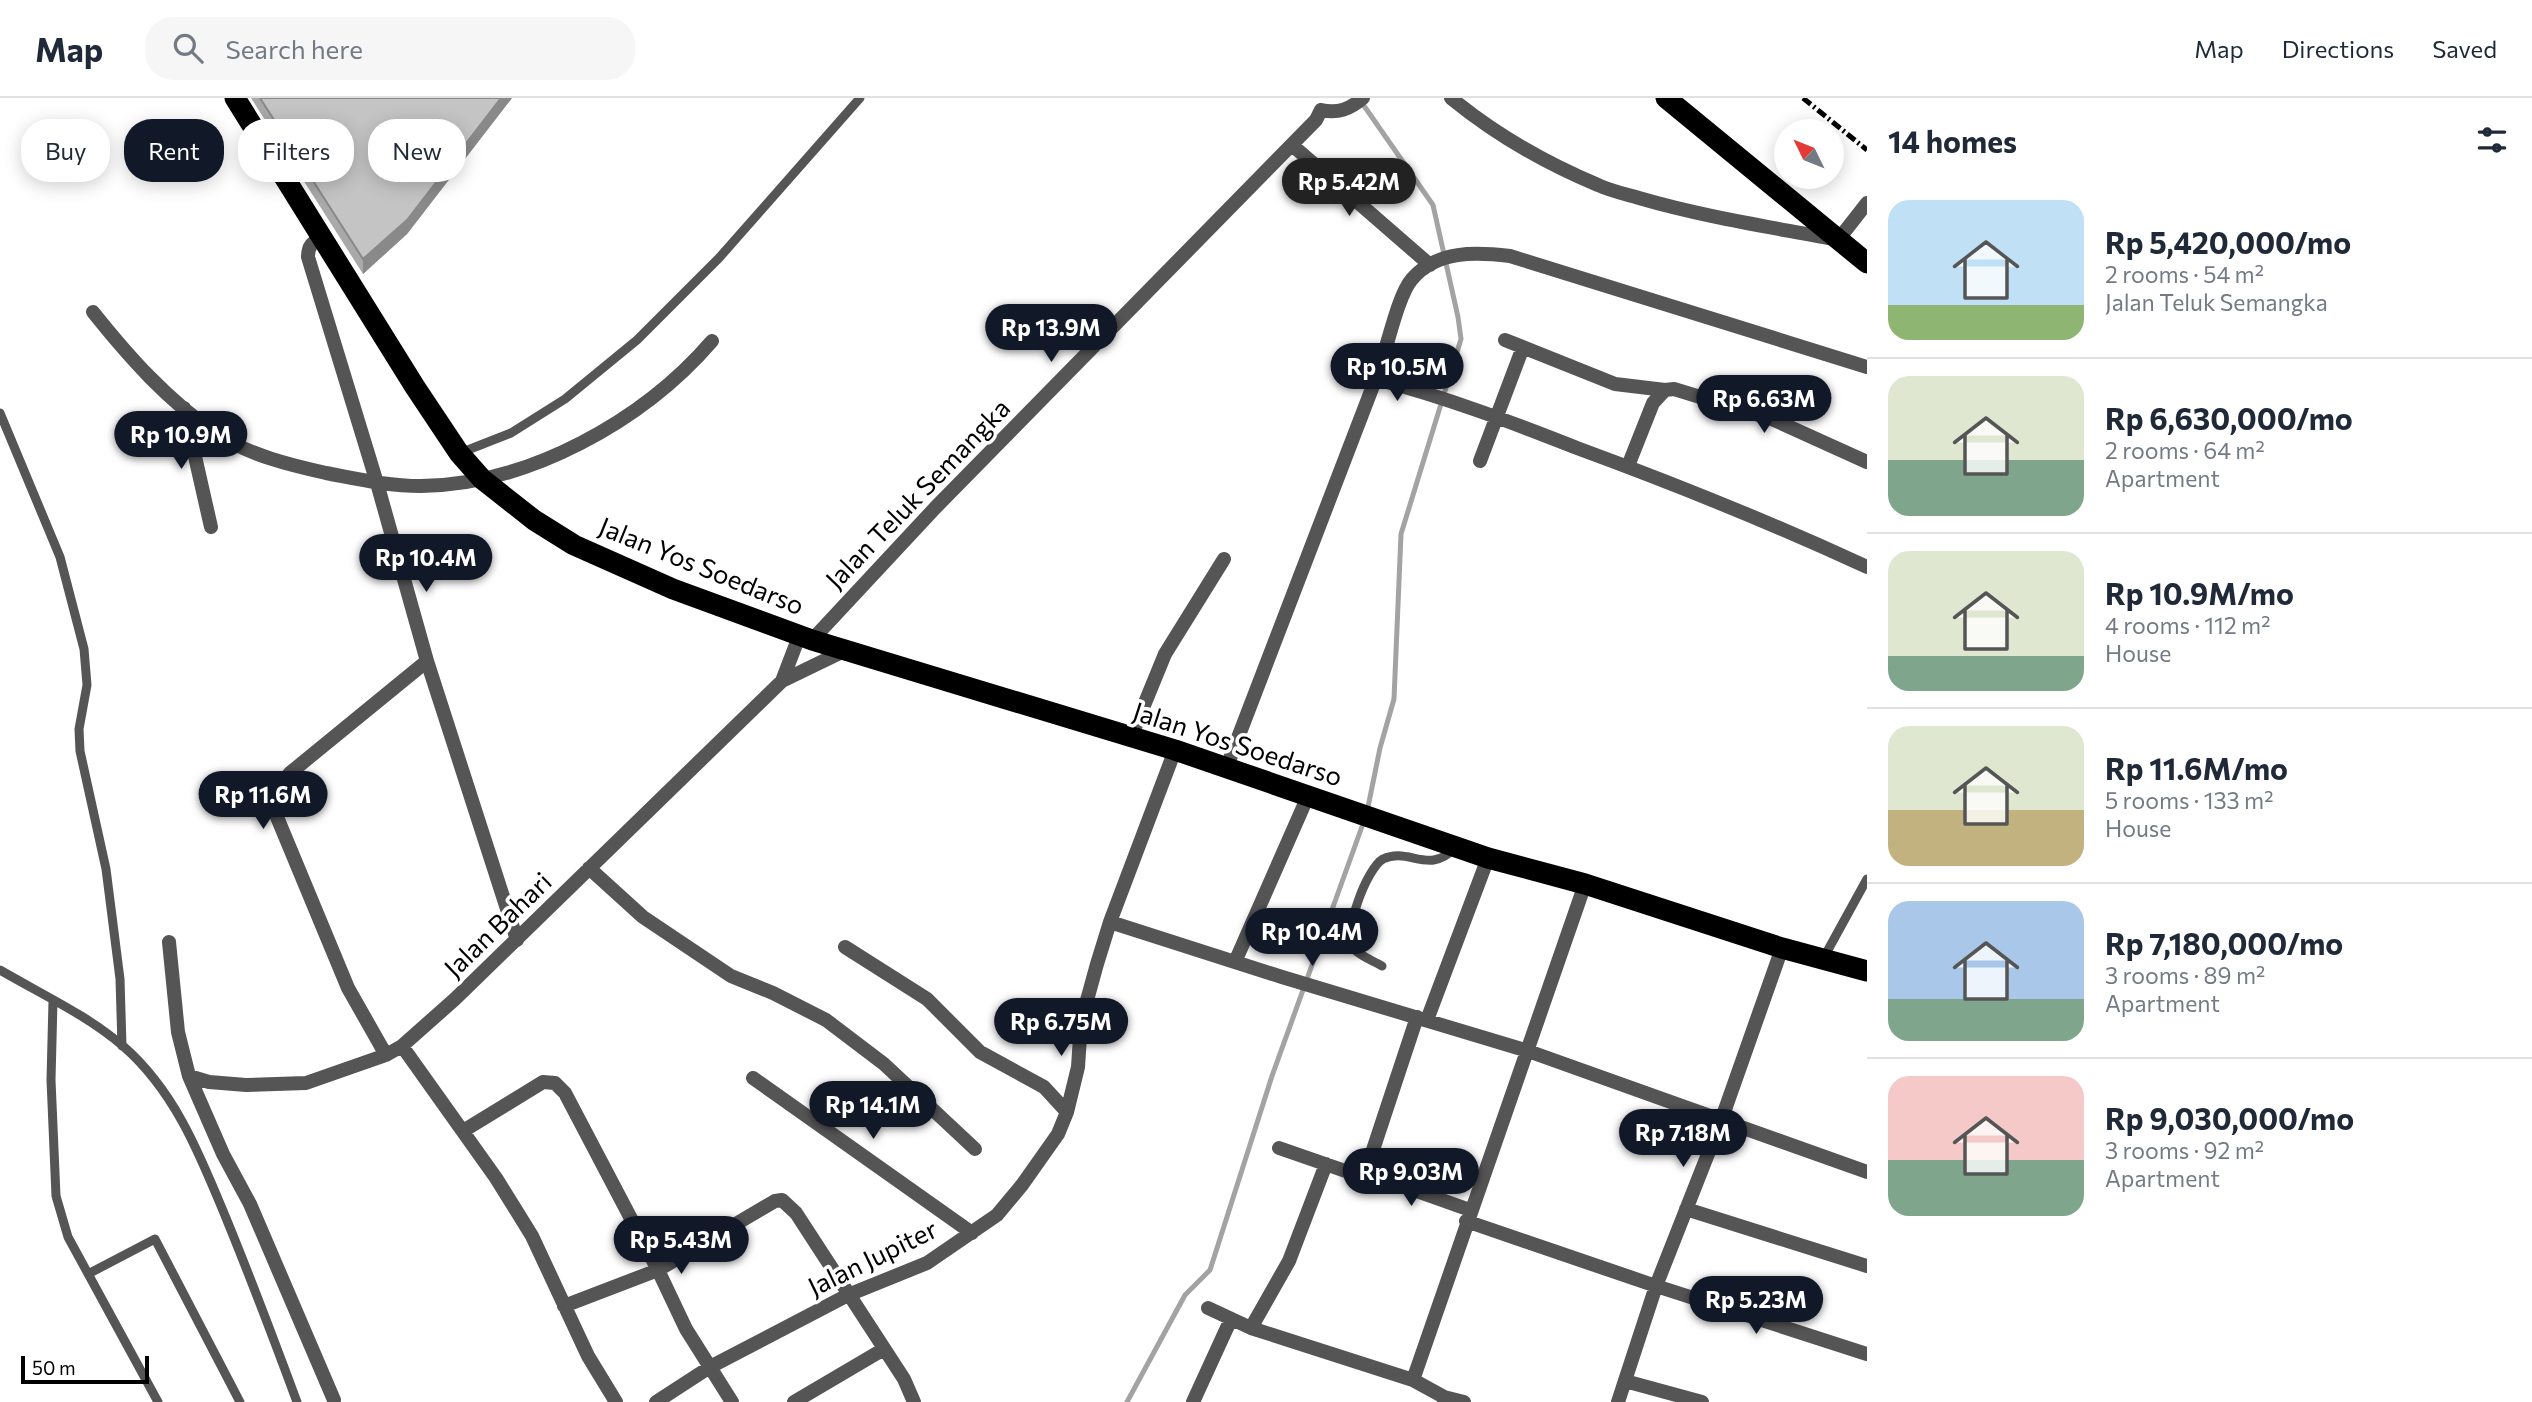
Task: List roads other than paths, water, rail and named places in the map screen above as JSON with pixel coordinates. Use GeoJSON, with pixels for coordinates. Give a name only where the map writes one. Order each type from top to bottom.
{"type":"FeatureCollection","features":[{"type":"Feature","properties":{"kind":"highway","name":"Jalan Yos Soedarso"},"geometry":{"type":"LineString","coordinates":[[235,98],[311,207],[322,237],[459,453],[482,478],[534,520],[574,545],[673,589],[806,637],[1175,750],[1456,848],[1585,884],[1782,948],[1867,971]]}},
{"type":"Feature","properties":{"kind":"highway"},"geometry":{"type":"LineString","coordinates":[[1666,98],[1867,263]]}},
{"type":"Feature","properties":{"kind":"street"},"geometry":{"type":"LineString","coordinates":[[1319,104],[1337,112],[1363,98]]}},
{"type":"Feature","properties":{"kind":"street"},"geometry":{"type":"LineString","coordinates":[[1451,98],[1506,138],[1549,163],[1600,186],[1673,208],[1838,240],[1867,204]]}},
{"type":"Feature","properties":{"kind":"street","name":"Jalan Teluk Semangka"},"geometry":{"type":"LineString","coordinates":[[806,637],[1292,145],[1316,120],[1319,104]]}},
{"type":"Feature","properties":{"kind":"street"},"geometry":{"type":"LineString","coordinates":[[1292,145],[1430,265]]}},
{"type":"Feature","properties":{"kind":"street"},"geometry":{"type":"LineString","coordinates":[[322,237],[313,241],[308,249],[308,257],[377,483],[427,661],[517,940]]}},
{"type":"Feature","properties":{"kind":"street"},"geometry":{"type":"LineString","coordinates":[[1226,769],[1376,379],[1404,293],[1412,279],[1430,265],[1446,257],[1474,252],[1510,256],[1867,367]]}},
{"type":"Feature","properties":{"kind":"street"},"geometry":{"type":"LineString","coordinates":[[93,312],[127,355],[184,408],[219,434],[252,452],[305,468],[377,483],[423,486],[482,478],[532,463],[613,425],[671,382],[691,365],[712,341]]}},
{"type":"Feature","properties":{"kind":"street"},"geometry":{"type":"LineString","coordinates":[[1505,340],[1615,384],[1665,390],[1674,388],[1772,419],[1867,462]]}},
{"type":"Feature","properties":{"kind":"street"},"geometry":{"type":"LineString","coordinates":[[1480,461],[1522,347]]}},
{"type":"Feature","properties":{"kind":"street"},"geometry":{"type":"LineString","coordinates":[[1376,379],[1470,407],[1628,467],[1787,530],[1867,568]]}},
{"type":"Feature","properties":{"kind":"street"},"geometry":{"type":"LineString","coordinates":[[1628,467],[1653,403],[1665,390]]}},
{"type":"Feature","properties":{"kind":"street"},"geometry":{"type":"LineString","coordinates":[[184,408],[211,527]]}},
{"type":"Feature","properties":{"kind":"street"},"geometry":{"type":"LineString","coordinates":[[1131,737],[1165,654],[1224,559]]}},
{"type":"Feature","properties":{"kind":"street","name":"Jalan Bahari"},"geometry":{"type":"LineString","coordinates":[[189,1076],[209,1082],[246,1085],[306,1083],[386,1055],[402,1046],[517,940],[782,681],[806,637]]}},
{"type":"Feature","properties":{"kind":"street","name":"Jalan Bahari"},"geometry":{"type":"LineString","coordinates":[[782,681],[846,650]]}},
{"type":"Feature","properties":{"kind":"street"},"geometry":{"type":"LineString","coordinates":[[386,1055],[348,988],[272,805],[275,792],[290,773],[427,661]]}},
{"type":"Feature","properties":{"kind":"street","name":"Jalan Jupiter"},"geometry":{"type":"LineString","coordinates":[[656,1402],[710,1367],[848,1295],[927,1263],[997,1215],[1022,1185],[1058,1135],[1067,1112],[1078,1067],[1081,1022],[1110,922],[1175,750]]}},
{"type":"Feature","properties":{"kind":"street"},"geometry":{"type":"LineString","coordinates":[[1236,962],[1308,796]]}},
{"type":"Feature","properties":{"kind":"street"},"geometry":{"type":"LineString","coordinates":[[1279,1148],[1354,1174],[1367,1168],[1422,1019],[1488,858]]}},
{"type":"Feature","properties":{"kind":"street"},"geometry":{"type":"LineString","coordinates":[[589,868],[643,917],[731,976],[773,993],[826,1020],[884,1064],[975,1149]]}},
{"type":"Feature","properties":{"kind":"street"},"geometry":{"type":"LineString","coordinates":[[1413,1380],[1585,884]]}},
{"type":"Feature","properties":{"kind":"street"},"geometry":{"type":"LineString","coordinates":[[1110,922],[1528,1051],[1867,1172]]}},
{"type":"Feature","properties":{"kind":"street"},"geometry":{"type":"LineString","coordinates":[[169,942],[178,1032],[189,1076],[223,1154],[250,1204],[334,1400]]}},
{"type":"Feature","properties":{"kind":"street"},"geometry":{"type":"LineString","coordinates":[[845,947],[927,999],[980,1052],[1044,1087],[1067,1112]]}},
{"type":"Feature","properties":{"kind":"street"},"geometry":{"type":"LineString","coordinates":[[1618,1402],[1656,1286],[1721,1121],[1782,948]]}},
{"type":"Feature","properties":{"kind":"street"},"geometry":{"type":"LineString","coordinates":[[402,1046],[496,1178],[532,1236],[588,1356],[616,1402]]}},
{"type":"Feature","properties":{"kind":"street"},"geometry":{"type":"LineString","coordinates":[[753,1078],[972,1233]]}},
{"type":"Feature","properties":{"kind":"street"},"geometry":{"type":"LineString","coordinates":[[463,1131],[543,1082],[555,1083],[565,1093],[658,1269],[686,1329],[732,1402]]}},
{"type":"Feature","properties":{"kind":"street"},"geometry":{"type":"LineString","coordinates":[[1251,1328],[1289,1261],[1326,1164]]}},
{"type":"Feature","properties":{"kind":"street"},"geometry":{"type":"LineString","coordinates":[[1363,1172],[1656,1286],[1867,1354]]}},
{"type":"Feature","properties":{"kind":"street"},"geometry":{"type":"LineString","coordinates":[[564,1306],[658,1269],[775,1201],[782,1200],[796,1213],[904,1379],[914,1402]]}},
{"type":"Feature","properties":{"kind":"street"},"geometry":{"type":"LineString","coordinates":[[1686,1209],[1867,1266]]}},
{"type":"Feature","properties":{"kind":"street"},"geometry":{"type":"LineString","coordinates":[[1208,1308],[1251,1328],[1413,1380],[1444,1399],[1464,1402]]}},
{"type":"Feature","properties":{"kind":"street"},"geometry":{"type":"LineString","coordinates":[[1193,1402],[1231,1319]]}},
{"type":"Feature","properties":{"kind":"street"},"geometry":{"type":"LineString","coordinates":[[794,1402],[884,1349]]}},
{"type":"Feature","properties":{"kind":"street"},"geometry":{"type":"LineString","coordinates":[[1625,1381],[1702,1402]]}},
{"type":"Feature","properties":{"kind":"lane"},"geometry":{"type":"LineString","coordinates":[[459,453],[511,433],[565,399],[637,340],[719,258],[860,98]]}},
{"type":"Feature","properties":{"kind":"lane"},"geometry":{"type":"LineString","coordinates":[[0,413],[60,557],[79,629],[88,685],[79,729],[84,774],[106,869],[120,979],[122,1046]]}},
{"type":"Feature","properties":{"kind":"lane"},"geometry":{"type":"LineString","coordinates":[[1382,966],[1354,949],[1350,940],[1355,907],[1372,870],[1383,860],[1396,857],[1428,862],[1445,858],[1456,848]]}},
{"type":"Feature","properties":{"kind":"lane"},"geometry":{"type":"LineString","coordinates":[[1822,960],[1867,879]]}},
{"type":"Feature","properties":{"kind":"lane"},"geometry":{"type":"LineString","coordinates":[[0,971],[53,1001],[122,1046],[149,1073],[173,1104],[196,1146],[253,1284],[297,1402]]}},
{"type":"Feature","properties":{"kind":"lane"},"geometry":{"type":"LineString","coordinates":[[53,1001],[51,1093],[56,1196],[68,1237],[158,1402]]}},
{"type":"Feature","properties":{"kind":"lane"},"geometry":{"type":"LineString","coordinates":[[88,1274],[155,1239],[239,1402]]}},
{"type":"Feature","properties":{"kind":"waterway"},"geometry":{"type":"LineString","coordinates":[[1360,100],[1433,205],[1461,339],[1401,534],[1394,699],[1380,748],[1367,812]]}},
{"type":"Feature","properties":{"kind":"waterway"},"geometry":{"type":"LineString","coordinates":[[1127,1402],[1185,1295],[1210,1270],[1272,1076],[1364,821]]}},
{"type":"Feature","properties":{"kind":"railway"},"geometry":{"type":"LineString","coordinates":[[1803,98],[1867,150]]}}]}
